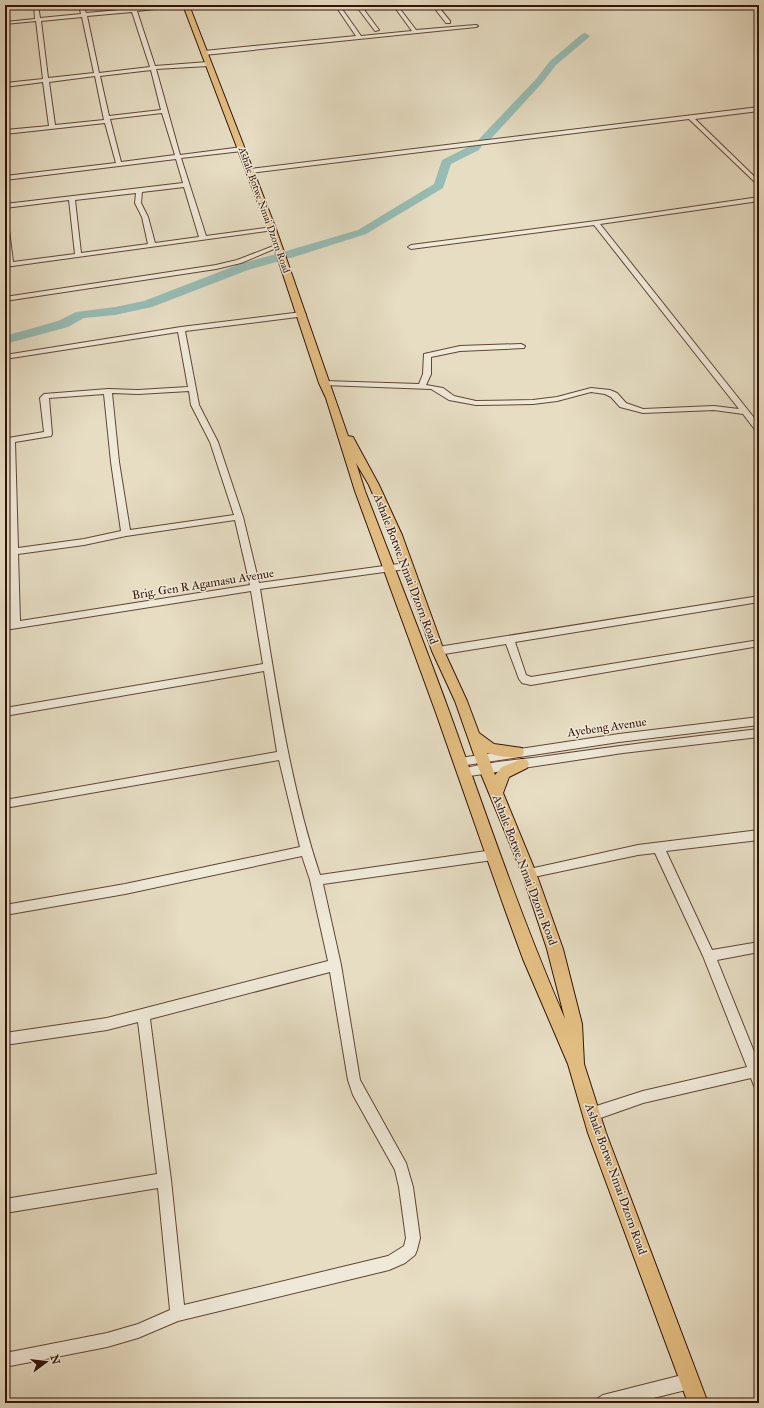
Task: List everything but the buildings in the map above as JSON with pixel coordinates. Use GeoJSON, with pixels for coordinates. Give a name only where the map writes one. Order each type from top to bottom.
{"type":"FeatureCollection","features":[{"type":"Feature","properties":{"kind":"main road","name":"Ashale Botwe Nmai Dzorn Road"},"geometry":{"type":"LineString","coordinates":[[186,5],[272,229],[337,418],[360,491],[531,960],[576,1064],[597,1133],[698,1403]]}},
{"type":"Feature","properties":{"kind":"main road","name":"Ashale Botwe Nmai Dzorn Road"},"geometry":{"type":"LineString","coordinates":[[337,418],[374,485],[396,535],[438,651],[529,873],[555,949],[574,1024],[576,1064]]}},
{"type":"Feature","properties":{"kind":"main road"},"geometry":{"type":"LineString","coordinates":[[472,732],[480,743],[491,750],[520,758]]}},
{"type":"Feature","properties":{"kind":"main road"},"geometry":{"type":"LineString","coordinates":[[496,792],[501,774],[520,758]]}},
{"type":"Feature","properties":{"kind":"street"},"geometry":{"type":"LineString","coordinates":[[36,5],[52,127]]}},
{"type":"Feature","properties":{"kind":"street"},"geometry":{"type":"LineString","coordinates":[[81,5],[94,54],[107,120],[119,164]]}},
{"type":"Feature","properties":{"kind":"street"},"geometry":{"type":"LineString","coordinates":[[5,23],[84,15],[133,8],[186,5]]}},
{"type":"Feature","properties":{"kind":"street"},"geometry":{"type":"LineString","coordinates":[[359,37],[339,8],[364,5]]}},
{"type":"Feature","properties":{"kind":"street"},"geometry":{"type":"LineString","coordinates":[[395,5],[415,32]]}},
{"type":"Feature","properties":{"kind":"street"},"geometry":{"type":"LineString","coordinates":[[434,5],[448,22]]}},
{"type":"Feature","properties":{"kind":"street"},"geometry":{"type":"LineString","coordinates":[[359,6],[377,30]]}},
{"type":"Feature","properties":{"kind":"street"},"geometry":{"type":"LineString","coordinates":[[133,8],[153,68],[185,185],[203,238]]}},
{"type":"Feature","properties":{"kind":"street"},"geometry":{"type":"LineString","coordinates":[[204,53],[476,26]]}},
{"type":"Feature","properties":{"kind":"street"},"geometry":{"type":"LineString","coordinates":[[5,85],[153,68],[208,64]]}},
{"type":"Feature","properties":{"kind":"street"},"geometry":{"type":"LineString","coordinates":[[250,171],[759,110]]}},
{"type":"Feature","properties":{"kind":"street"},"geometry":{"type":"LineString","coordinates":[[5,132],[107,120],[164,111]]}},
{"type":"Feature","properties":{"kind":"street"},"geometry":{"type":"LineString","coordinates":[[691,118],[759,184]]}},
{"type":"Feature","properties":{"kind":"street"},"geometry":{"type":"LineString","coordinates":[[5,178],[242,150]]}},
{"type":"Feature","properties":{"kind":"street"},"geometry":{"type":"LineString","coordinates":[[5,206],[185,185]]}},
{"type":"Feature","properties":{"kind":"street"},"geometry":{"type":"LineString","coordinates":[[139,190],[137,201],[138,206],[144,215],[152,245]]}},
{"type":"Feature","properties":{"kind":"street"},"geometry":{"type":"LineString","coordinates":[[72,198],[78,255]]}},
{"type":"Feature","properties":{"kind":"street"},"geometry":{"type":"LineString","coordinates":[[411,247],[596,223],[759,199]]}},
{"type":"Feature","properties":{"kind":"street"},"geometry":{"type":"LineString","coordinates":[[5,222],[7,264],[272,229]]}},
{"type":"Feature","properties":{"kind":"street"},"geometry":{"type":"LineString","coordinates":[[596,223],[759,430]]}},
{"type":"Feature","properties":{"kind":"street"},"geometry":{"type":"LineString","coordinates":[[5,299],[216,267],[239,262],[278,246]]}},
{"type":"Feature","properties":{"kind":"street"},"geometry":{"type":"LineString","coordinates":[[5,356],[181,329],[302,314]]}},
{"type":"Feature","properties":{"kind":"street"},"geometry":{"type":"LineString","coordinates":[[5,1360],[107,1340],[138,1331],[178,1314],[389,1262],[400,1258],[410,1250],[413,1238],[406,1187],[401,1168],[358,1091],[354,1080],[335,965],[316,880],[306,850],[283,755],[255,587],[239,517],[214,442],[195,406],[181,329]]}},
{"type":"Feature","properties":{"kind":"street"},"geometry":{"type":"LineString","coordinates":[[422,386],[427,374],[427,356],[434,353],[457,349],[521,346]]}},
{"type":"Feature","properties":{"kind":"street"},"geometry":{"type":"LineString","coordinates":[[324,382],[380,386],[422,386],[440,390],[452,398],[476,403],[533,402],[557,399],[590,390],[606,392],[614,395],[623,405],[643,411],[714,408],[745,412]]}},
{"type":"Feature","properties":{"kind":"street"},"geometry":{"type":"LineString","coordinates":[[15,626],[12,440],[48,434],[44,398],[46,396],[108,391],[138,392],[192,390]]}},
{"type":"Feature","properties":{"kind":"street"},"geometry":{"type":"LineString","coordinates":[[108,391],[115,462],[126,533]]}},
{"type":"Feature","properties":{"kind":"street"},"geometry":{"type":"LineString","coordinates":[[14,552],[84,542],[126,533],[239,517]]}},
{"type":"Feature","properties":{"kind":"street","name":"Brig. Gen R Agamasu Avenue"},"geometry":{"type":"LineString","coordinates":[[5,627],[255,587],[406,566]]}},
{"type":"Feature","properties":{"kind":"street"},"geometry":{"type":"LineString","coordinates":[[438,651],[759,599]]}},
{"type":"Feature","properties":{"kind":"street"},"geometry":{"type":"LineString","coordinates":[[509,640],[522,676],[525,680],[536,681],[759,643]]}},
{"type":"Feature","properties":{"kind":"street"},"geometry":{"type":"LineString","coordinates":[[5,712],[269,667]]}},
{"type":"Feature","properties":{"kind":"street","name":"Ayebeng Avenue"},"geometry":{"type":"LineString","coordinates":[[520,758],[619,738],[759,721]]}},
{"type":"Feature","properties":{"kind":"street","name":"Ayebeng Avenue"},"geometry":{"type":"LineString","coordinates":[[461,768],[520,758],[623,749],[759,733]]}},
{"type":"Feature","properties":{"kind":"street"},"geometry":{"type":"LineString","coordinates":[[5,804],[283,755]]}},
{"type":"Feature","properties":{"kind":"street"},"geometry":{"type":"LineString","coordinates":[[529,873],[658,847],[759,835]]}},
{"type":"Feature","properties":{"kind":"street"},"geometry":{"type":"LineString","coordinates":[[592,1114],[643,1097],[758,1075],[709,956],[658,847]]}},
{"type":"Feature","properties":{"kind":"street"},"geometry":{"type":"LineString","coordinates":[[5,910],[125,889],[306,850]]}},
{"type":"Feature","properties":{"kind":"street"},"geometry":{"type":"LineString","coordinates":[[316,880],[493,855]]}},
{"type":"Feature","properties":{"kind":"street"},"geometry":{"type":"LineString","coordinates":[[709,956],[759,947]]}},
{"type":"Feature","properties":{"kind":"street"},"geometry":{"type":"LineString","coordinates":[[5,1039],[107,1024],[335,965]]}},
{"type":"Feature","properties":{"kind":"street"},"geometry":{"type":"LineString","coordinates":[[143,1015],[164,1180],[178,1314]]}},
{"type":"Feature","properties":{"kind":"street"},"geometry":{"type":"LineString","coordinates":[[5,1206],[164,1180]]}},
{"type":"Feature","properties":{"kind":"street"},"geometry":{"type":"LineString","coordinates":[[604,1403],[690,1381]]}},
{"type":"Feature","properties":{"kind":"waterway"},"geometry":{"type":"LineString","coordinates":[[483,141],[540,80],[553,63],[585,36]]}},
{"type":"Feature","properties":{"kind":"waterway"},"geometry":{"type":"LineString","coordinates":[[287,255],[362,232],[439,186],[446,162],[475,148],[478,145]]}},
{"type":"Feature","properties":{"kind":"waterway"},"geometry":{"type":"LineString","coordinates":[[5,340],[63,324],[81,315],[115,311],[148,304],[244,267],[276,258]]}}]}
